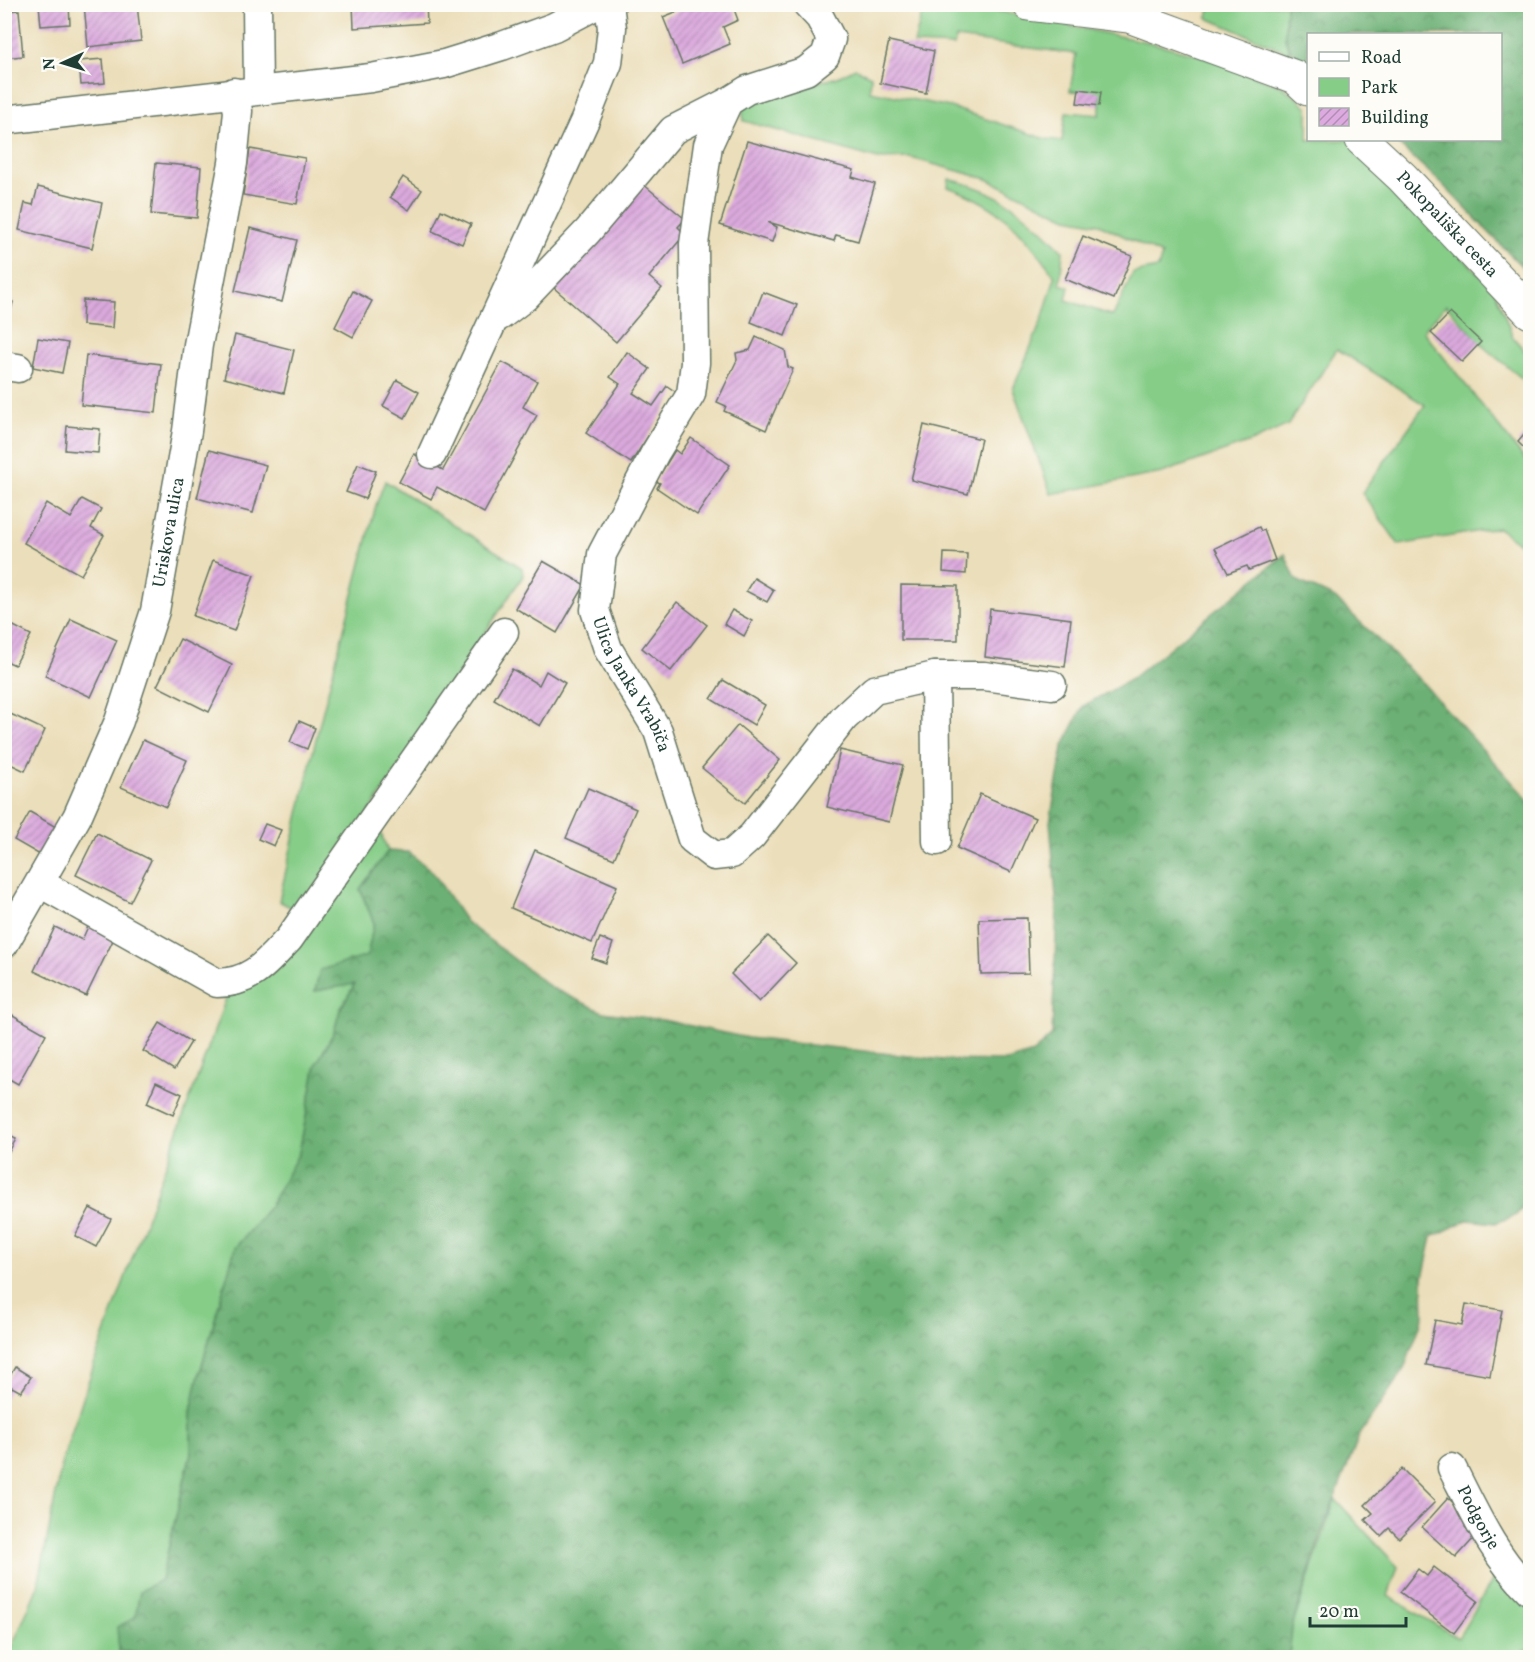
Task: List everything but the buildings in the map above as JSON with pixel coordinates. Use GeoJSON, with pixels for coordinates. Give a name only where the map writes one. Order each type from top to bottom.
{"type":"FeatureCollection","features":[{"type":"Feature","properties":{"kind":"street","name":"Uriskova ulica"},"geometry":{"type":"LineString","coordinates":[[4,944],[77,817],[119,721],[155,611],[187,431],[198,345],[233,163],[238,111],[246,91],[257,4]]}},
{"type":"Feature","properties":{"kind":"street"},"geometry":{"type":"LineString","coordinates":[[4,120],[371,78],[444,64],[554,27],[598,4]]}},
{"type":"Feature","properties":{"kind":"street"},"geometry":{"type":"LineString","coordinates":[[432,454],[496,319],[608,63],[612,28],[609,4]]}},
{"type":"Feature","properties":{"kind":"street"},"geometry":{"type":"LineString","coordinates":[[496,319],[525,297],[588,231],[673,130],[747,90],[806,72],[825,57],[831,39],[820,18],[807,4]]}},
{"type":"Feature","properties":{"kind":"street"},"geometry":{"type":"LineString","coordinates":[[1029,4],[1129,16],[1295,77],[1307,88]]}},
{"type":"Feature","properties":{"kind":"street","name":"Ulica Janka Vrabiča"},"geometry":{"type":"LineString","coordinates":[[728,102],[708,145],[701,178],[694,244],[695,363],[691,394],[655,453],[602,554],[595,610],[608,649],[658,731],[692,839],[714,856],[732,854],[752,836],[830,735],[874,690],[935,676],[984,676],[1053,685]]}},
{"type":"Feature","properties":{"kind":"street","name":"Pokopališka cesta"},"geometry":{"type":"LineString","coordinates":[[1363,141],[1402,177],[1530,312]]}},
{"type":"Feature","properties":{"kind":"street"},"geometry":{"type":"LineString","coordinates":[[40,883],[218,983],[235,983],[249,976],[289,939],[504,633]]}},
{"type":"Feature","properties":{"kind":"street"},"geometry":{"type":"LineString","coordinates":[[935,676],[937,841]]}},
{"type":"Feature","properties":{"kind":"street","name":"Podgorje"},"geometry":{"type":"LineString","coordinates":[[1452,1468],[1490,1541],[1513,1575],[1530,1591]]}},
{"type":"Feature","properties":{"kind":"green space"},"geometry":{"type":"Polygon","coordinates":[[[924,4],[968,5],[1148,42],[1200,55],[1283,87],[1307,106],[1307,141],[1351,141],[1495,291],[1513,337],[1530,357],[1530,385],[1486,349],[1446,305],[1423,331],[1530,466],[1530,551],[1498,528],[1399,545],[1362,493],[1425,405],[1337,349],[1288,425],[1253,441],[1162,473],[1051,494],[1013,389],[1042,320],[1055,277],[1033,246],[1010,222],[983,203],[948,187],[949,179],[983,190],[1012,205],[1037,225],[1063,251],[1060,284],[1069,287],[1066,300],[1113,316],[1133,273],[1158,268],[1162,255],[1099,224],[1067,218],[987,179],[911,158],[878,159],[744,121],[742,109],[751,99],[838,77],[855,68],[871,76],[870,91],[950,107],[1046,139],[1062,141],[1066,112],[1100,115],[1100,93],[1070,91],[1076,54],[956,38],[954,46],[914,44],[924,4]]]}},
{"type":"Feature","properties":{"kind":"green space"},"geometry":{"type":"Polygon","coordinates":[[[1210,5],[1286,5],[1285,39],[1290,53],[1207,18],[1210,5]]]}},
{"type":"Feature","properties":{"kind":"green space"},"geometry":{"type":"Polygon","coordinates":[[[1286,5],[1530,5],[1530,275],[1443,185],[1395,141],[1502,141],[1502,33],[1307,33],[1307,65],[1288,47],[1285,26],[1286,5]]]}},
{"type":"Feature","properties":{"kind":"green space"},"geometry":{"type":"Polygon","coordinates":[[[385,481],[522,568],[523,576],[466,661],[428,725],[301,913],[279,901],[318,730],[376,505],[385,481]]]}},
{"type":"Feature","properties":{"kind":"green space"},"geometry":{"type":"Polygon","coordinates":[[[1285,554],[1296,580],[1335,598],[1421,681],[1530,802],[1530,1199],[1516,1215],[1496,1223],[1467,1220],[1432,1237],[1423,1278],[1424,1315],[1404,1369],[1359,1436],[1322,1531],[1292,1627],[1289,1657],[170,1658],[119,1651],[117,1627],[135,1618],[140,1591],[161,1580],[191,1453],[191,1412],[197,1383],[235,1248],[270,1206],[299,1153],[316,1065],[334,1032],[340,1010],[355,984],[315,991],[320,970],[367,956],[374,923],[360,889],[388,851],[408,852],[432,871],[466,922],[552,988],[603,1012],[663,1020],[748,1038],[944,1060],[1007,1061],[1033,1053],[1052,1035],[1057,909],[1050,822],[1063,747],[1083,706],[1130,680],[1285,554]]]}},
{"type":"Feature","properties":{"kind":"green space"},"geometry":{"type":"Polygon","coordinates":[[[377,824],[388,851],[360,889],[374,923],[367,957],[320,970],[315,991],[355,983],[340,1010],[334,1032],[316,1065],[299,1153],[270,1206],[235,1248],[197,1383],[191,1412],[191,1453],[161,1580],[141,1591],[135,1618],[119,1651],[170,1657],[7,1658],[38,1586],[62,1462],[95,1361],[229,990],[377,824]]]}},
{"type":"Feature","properties":{"kind":"green space"},"geometry":{"type":"Polygon","coordinates":[[[1335,1499],[1398,1567],[1388,1596],[1458,1638],[1498,1571],[1530,1606],[1530,1649],[1513,1655],[1514,1657],[1289,1658],[1292,1627],[1335,1499]]]}}]}
